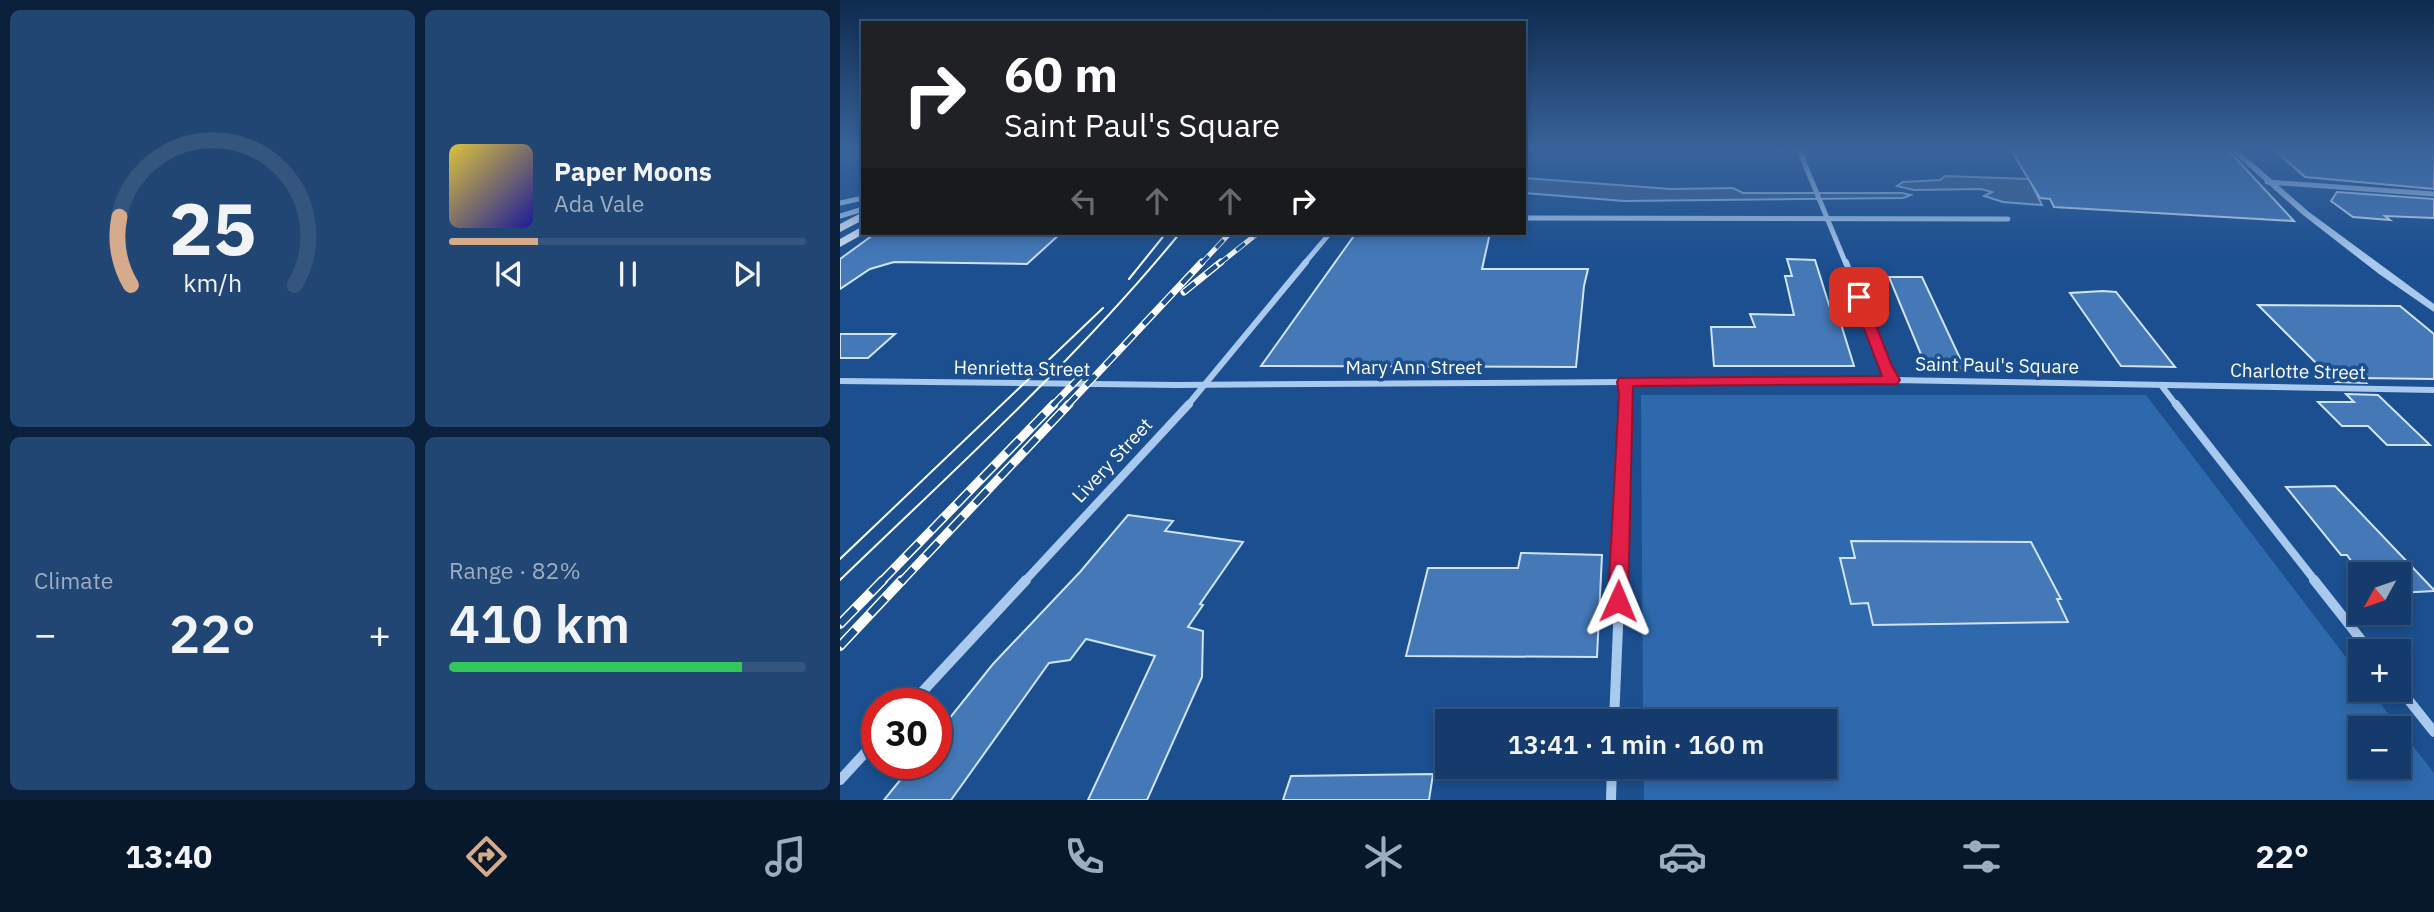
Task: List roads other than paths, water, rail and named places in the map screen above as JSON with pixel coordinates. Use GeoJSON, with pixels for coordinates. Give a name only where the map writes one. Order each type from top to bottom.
{"type":"FeatureCollection","features":[{"type":"Feature","properties":{"kind":"main road"},"geometry":{"type":"LineString","coordinates":[[840,229],[861,216]]}},
{"type":"Feature","properties":{"kind":"main road"},"geometry":{"type":"LineString","coordinates":[[840,244],[861,230]]}},
{"type":"Feature","properties":{"kind":"street"},"geometry":{"type":"LineString","coordinates":[[1817,187],[1883,364],[1892,380]]}},
{"type":"Feature","properties":{"kind":"street"},"geometry":{"type":"LineString","coordinates":[[2274,187],[2434,309]]}},
{"type":"Feature","properties":{"kind":"street"},"geometry":{"type":"LineString","coordinates":[[2341,187],[2434,194]]}},
{"type":"Feature","properties":{"kind":"street"},"geometry":{"type":"LineString","coordinates":[[840,203],[861,198]]}},
{"type":"Feature","properties":{"kind":"street"},"geometry":{"type":"LineString","coordinates":[[840,216],[861,210]]}},
{"type":"Feature","properties":{"kind":"street"},"geometry":{"type":"LineString","coordinates":[[1526,218],[2008,219]]}},
{"type":"Feature","properties":{"kind":"street"},"geometry":{"type":"LineString","coordinates":[[1975,219],[1979,226]]}},
{"type":"Feature","properties":{"kind":"street","name":"Livery Street"},"geometry":{"type":"LineString","coordinates":[[926,688],[1205,384],[1328,235]]}},
{"type":"Feature","properties":{"kind":"street","name":"Saint Paul's Square"},"geometry":{"type":"LineString","coordinates":[[1624,382],[1892,380],[2161,385]]}},
{"type":"Feature","properties":{"kind":"street","name":"Henrietta Street"},"geometry":{"type":"LineString","coordinates":[[840,381],[1205,384]]}},
{"type":"Feature","properties":{"kind":"street"},"geometry":{"type":"LineString","coordinates":[[1614,709],[1627,394],[1624,382]]}},
{"type":"Feature","properties":{"kind":"street","name":"Mary Ann Street"},"geometry":{"type":"LineString","coordinates":[[1205,384],[1624,382]]}},
{"type":"Feature","properties":{"kind":"street"},"geometry":{"type":"LineString","coordinates":[[2161,385],[2361,639]]}},
{"type":"Feature","properties":{"kind":"street","name":"Charlotte Street"},"geometry":{"type":"LineString","coordinates":[[2161,385],[2434,390]]}},
{"type":"Feature","properties":{"kind":"street"},"geometry":{"type":"LineString","coordinates":[[2410,702],[2434,732]]}},
{"type":"Feature","properties":{"kind":"street"},"geometry":{"type":"LineString","coordinates":[[840,780],[861,757]]}},
{"type":"Feature","properties":{"kind":"street"},"geometry":{"type":"LineString","coordinates":[[1611,800],[1612,779]]}},
{"type":"Feature","properties":{"kind":"tram line"},"geometry":{"type":"LineString","coordinates":[[1129,279],[1164,235]]}},
{"type":"Feature","properties":{"kind":"tram line"},"geometry":{"type":"LineString","coordinates":[[840,580],[1058,368],[1178,235]]}},
{"type":"Feature","properties":{"kind":"tram line"},"geometry":{"type":"LineString","coordinates":[[840,559],[1103,308]]}},
{"type":"Feature","properties":{"kind":"railway"},"geometry":{"type":"LineString","coordinates":[[1201,264],[1228,235]]}},
{"type":"Feature","properties":{"kind":"railway"},"geometry":{"type":"LineString","coordinates":[[1219,264],[1255,235]]}},
{"type":"Feature","properties":{"kind":"railway"},"geometry":{"type":"LineString","coordinates":[[1067,406],[1202,262]]}},
{"type":"Feature","properties":{"kind":"railway"},"geometry":{"type":"LineString","coordinates":[[1184,292],[1221,262]]}},
{"type":"Feature","properties":{"kind":"railway"},"geometry":{"type":"LineString","coordinates":[[1052,406],[1079,378]]}},
{"type":"Feature","properties":{"kind":"railway"},"geometry":{"type":"LineString","coordinates":[[881,582],[1054,404]]}},
{"type":"Feature","properties":{"kind":"railway"},"geometry":{"type":"LineString","coordinates":[[901,582],[1069,404]]}},
{"type":"Feature","properties":{"kind":"railway"},"geometry":{"type":"LineString","coordinates":[[840,624],[883,580]]}},
{"type":"Feature","properties":{"kind":"railway"},"geometry":{"type":"LineString","coordinates":[[840,646],[902,580]]}}]}
